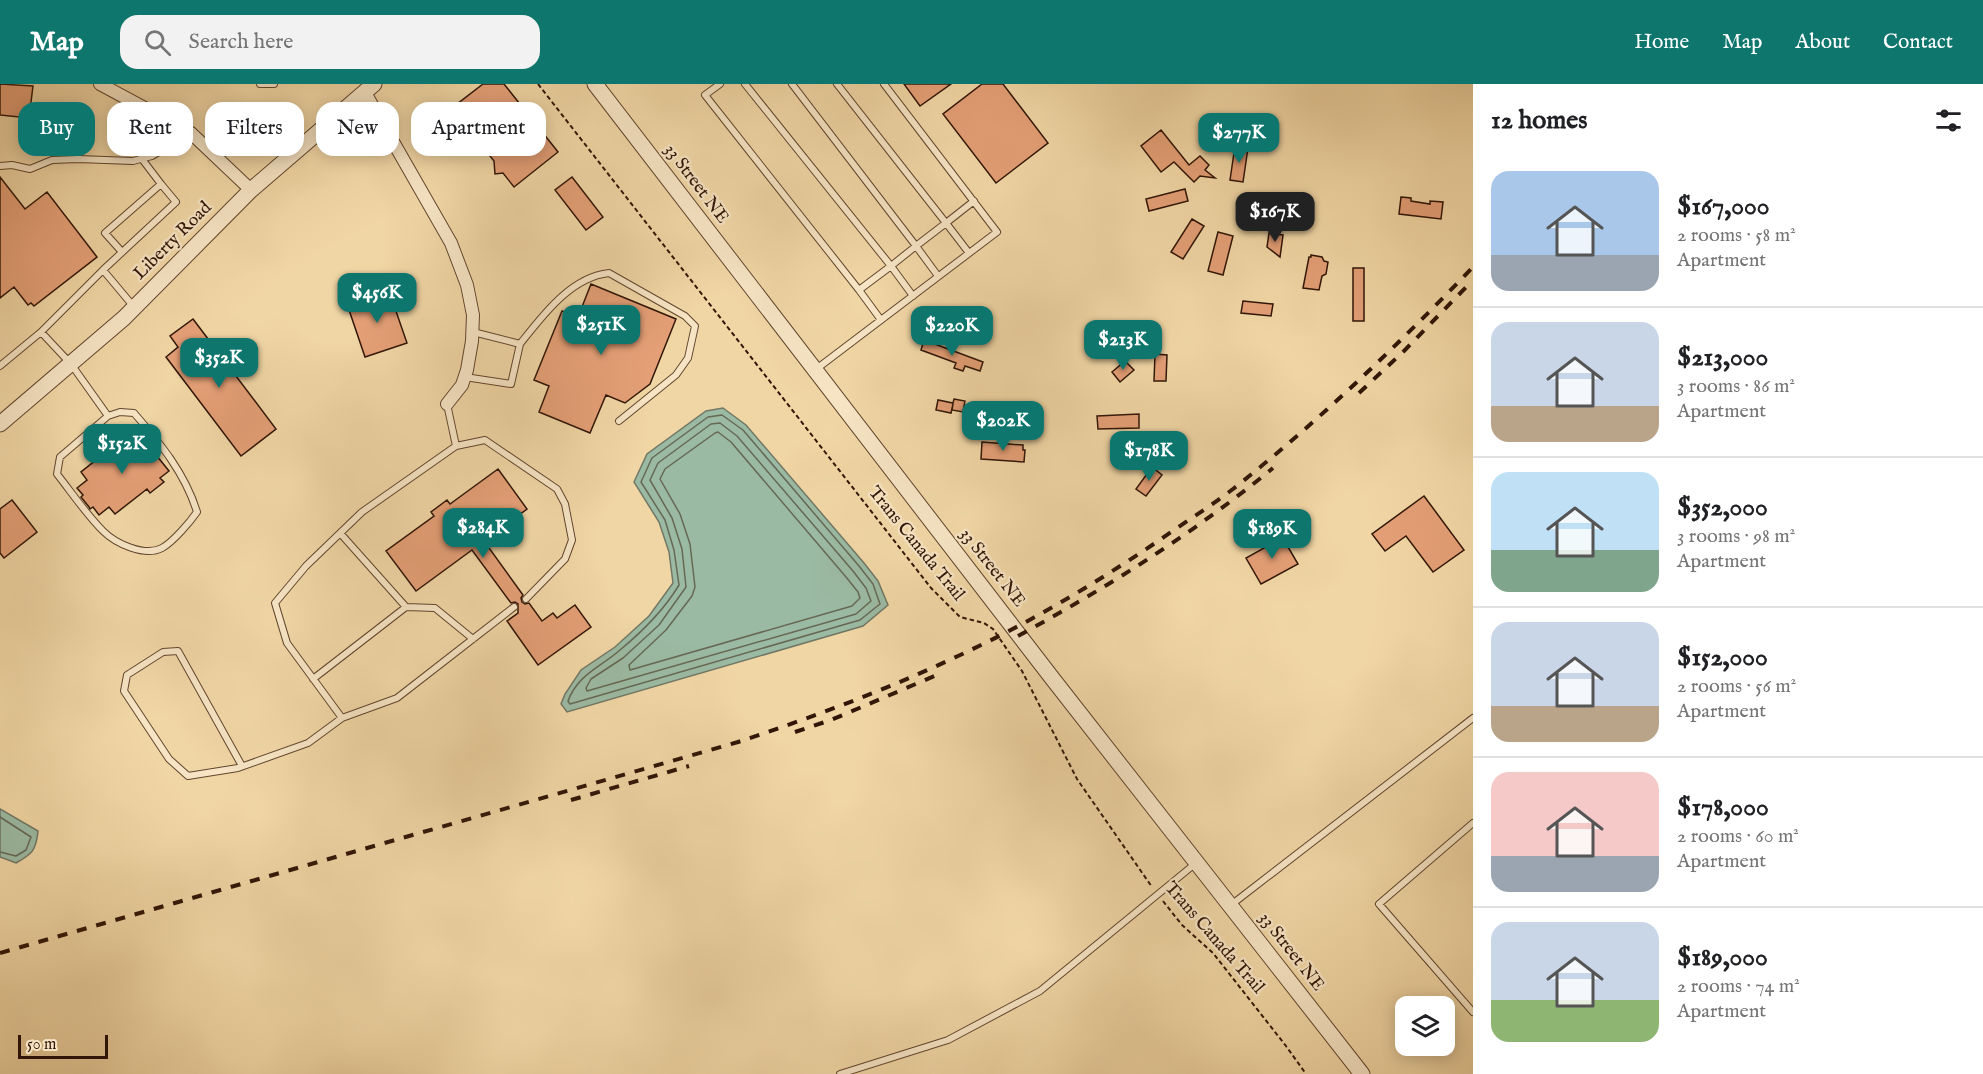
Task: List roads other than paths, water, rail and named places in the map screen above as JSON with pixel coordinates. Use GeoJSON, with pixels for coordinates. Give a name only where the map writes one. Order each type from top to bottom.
{"type":"FeatureCollection","features":[{"type":"Feature","properties":{"kind":"street"},"geometry":{"type":"LineString","coordinates":[[100,84],[134,102]]}},
{"type":"Feature","properties":{"kind":"street","name":"33 Street NE"},"geometry":{"type":"LineString","coordinates":[[595,84],[814,371],[1362,1074]]}},
{"type":"Feature","properties":{"kind":"street"},"geometry":{"type":"LineString","coordinates":[[369,88],[451,243],[467,285],[473,315],[473,332],[462,386],[447,404]]}},
{"type":"Feature","properties":{"kind":"street","name":"Liberty Road"},"geometry":{"type":"LineString","coordinates":[[0,424],[134,307],[251,190],[369,88]]}},
{"type":"Feature","properties":{"kind":"street"},"geometry":{"type":"LineString","coordinates":[[193,134],[251,190]]}},
{"type":"Feature","properties":{"kind":"lane"},"geometry":{"type":"LineString","coordinates":[[260,84],[274,84]]}},
{"type":"Feature","properties":{"kind":"lane"},"geometry":{"type":"LineString","coordinates":[[720,84],[705,95],[881,320]]}},
{"type":"Feature","properties":{"kind":"lane"},"geometry":{"type":"LineString","coordinates":[[745,84],[913,296]]}},
{"type":"Feature","properties":{"kind":"lane"},"geometry":{"type":"LineString","coordinates":[[792,84],[938,276]]}},
{"type":"Feature","properties":{"kind":"lane"},"geometry":{"type":"LineString","coordinates":[[837,84],[969,253]]}},
{"type":"Feature","properties":{"kind":"lane"},"geometry":{"type":"LineString","coordinates":[[814,371],[997,232],[884,84]]}},
{"type":"Feature","properties":{"kind":"lane"},"geometry":{"type":"LineString","coordinates":[[0,166],[12,165],[30,169],[52,160],[133,161],[152,156]]}},
{"type":"Feature","properties":{"kind":"lane"},"geometry":{"type":"LineString","coordinates":[[0,366],[41,332],[176,202],[142,159]]}},
{"type":"Feature","properties":{"kind":"lane"},"geometry":{"type":"LineString","coordinates":[[122,252],[105,233],[161,184]]}},
{"type":"Feature","properties":{"kind":"lane"},"geometry":{"type":"LineString","coordinates":[[859,290],[974,201]]}},
{"type":"Feature","properties":{"kind":"lane"},"geometry":{"type":"LineString","coordinates":[[103,270],[134,307]]}},
{"type":"Feature","properties":{"kind":"lane"},"geometry":{"type":"LineString","coordinates":[[465,376],[511,384],[520,344],[546,311],[578,285],[596,275],[609,273],[685,316],[695,326],[688,358],[676,375],[619,421]]}},
{"type":"Feature","properties":{"kind":"lane"},"geometry":{"type":"LineString","coordinates":[[41,332],[71,364],[108,416]]}},
{"type":"Feature","properties":{"kind":"lane"},"geometry":{"type":"LineString","coordinates":[[473,332],[520,344]]}},
{"type":"Feature","properties":{"kind":"lane"},"geometry":{"type":"LineString","coordinates":[[447,404],[456,446]]}},
{"type":"Feature","properties":{"kind":"lane"},"geometry":{"type":"LineString","coordinates":[[120,411],[134,413],[178,467],[191,493],[197,512],[189,524],[162,549],[126,548],[104,533],[57,474],[60,457],[108,416],[120,411]]}},
{"type":"Feature","properties":{"kind":"lane"},"geometry":{"type":"LineString","coordinates":[[342,718],[287,643],[275,603],[306,566],[362,512],[456,446],[485,440],[557,489],[565,504],[572,540],[565,558],[526,599]]}},
{"type":"Feature","properties":{"kind":"lane"},"geometry":{"type":"LineString","coordinates":[[340,533],[406,607]]}},
{"type":"Feature","properties":{"kind":"lane"},"geometry":{"type":"LineString","coordinates":[[313,679],[406,607],[435,608],[473,639]]}},
{"type":"Feature","properties":{"kind":"lane"},"geometry":{"type":"LineString","coordinates":[[242,766],[178,651],[162,652],[127,675],[124,691],[169,759],[189,776],[242,766],[308,743],[342,718],[397,698],[514,607]]}},
{"type":"Feature","properties":{"kind":"lane"},"geometry":{"type":"LineString","coordinates":[[1230,905],[1473,718]]}},
{"type":"Feature","properties":{"kind":"lane"},"geometry":{"type":"LineString","coordinates":[[1473,823],[1379,904],[1473,1011]]}},
{"type":"Feature","properties":{"kind":"lane"},"geometry":{"type":"LineString","coordinates":[[840,1074],[948,1040],[1040,991],[1197,863]]}},
{"type":"Feature","properties":{"kind":"water"},"geometry":{"type":"Polygon","coordinates":[[[723,408],[746,425],[864,563],[878,581],[888,605],[863,626],[567,712],[561,704],[581,670],[615,647],[649,616],[673,583],[669,552],[659,522],[634,482],[647,454],[706,411],[723,408]]]}},
{"type":"Feature","properties":{"kind":"water"},"geometry":{"type":"Polygon","coordinates":[[[0,809],[38,831],[32,851],[16,863],[0,857],[0,809]]]}},
{"type":"Feature","properties":{"kind":"railway"},"geometry":{"type":"LineString","coordinates":[[0,953],[738,742],[849,702],[958,656],[1070,597],[1226,494],[1296,437],[1357,382],[1473,267]]}},
{"type":"Feature","properties":{"kind":"railway"},"geometry":{"type":"LineString","coordinates":[[1359,393],[1404,351],[1472,281]]}},
{"type":"Feature","properties":{"kind":"railway"},"geometry":{"type":"LineString","coordinates":[[1018,636],[1150,558],[1212,515],[1273,468]]}},
{"type":"Feature","properties":{"kind":"railway"},"geometry":{"type":"LineString","coordinates":[[795,732],[831,720],[937,675]]}},
{"type":"Feature","properties":{"kind":"railway"},"geometry":{"type":"LineString","coordinates":[[571,800],[689,766]]}}]}
